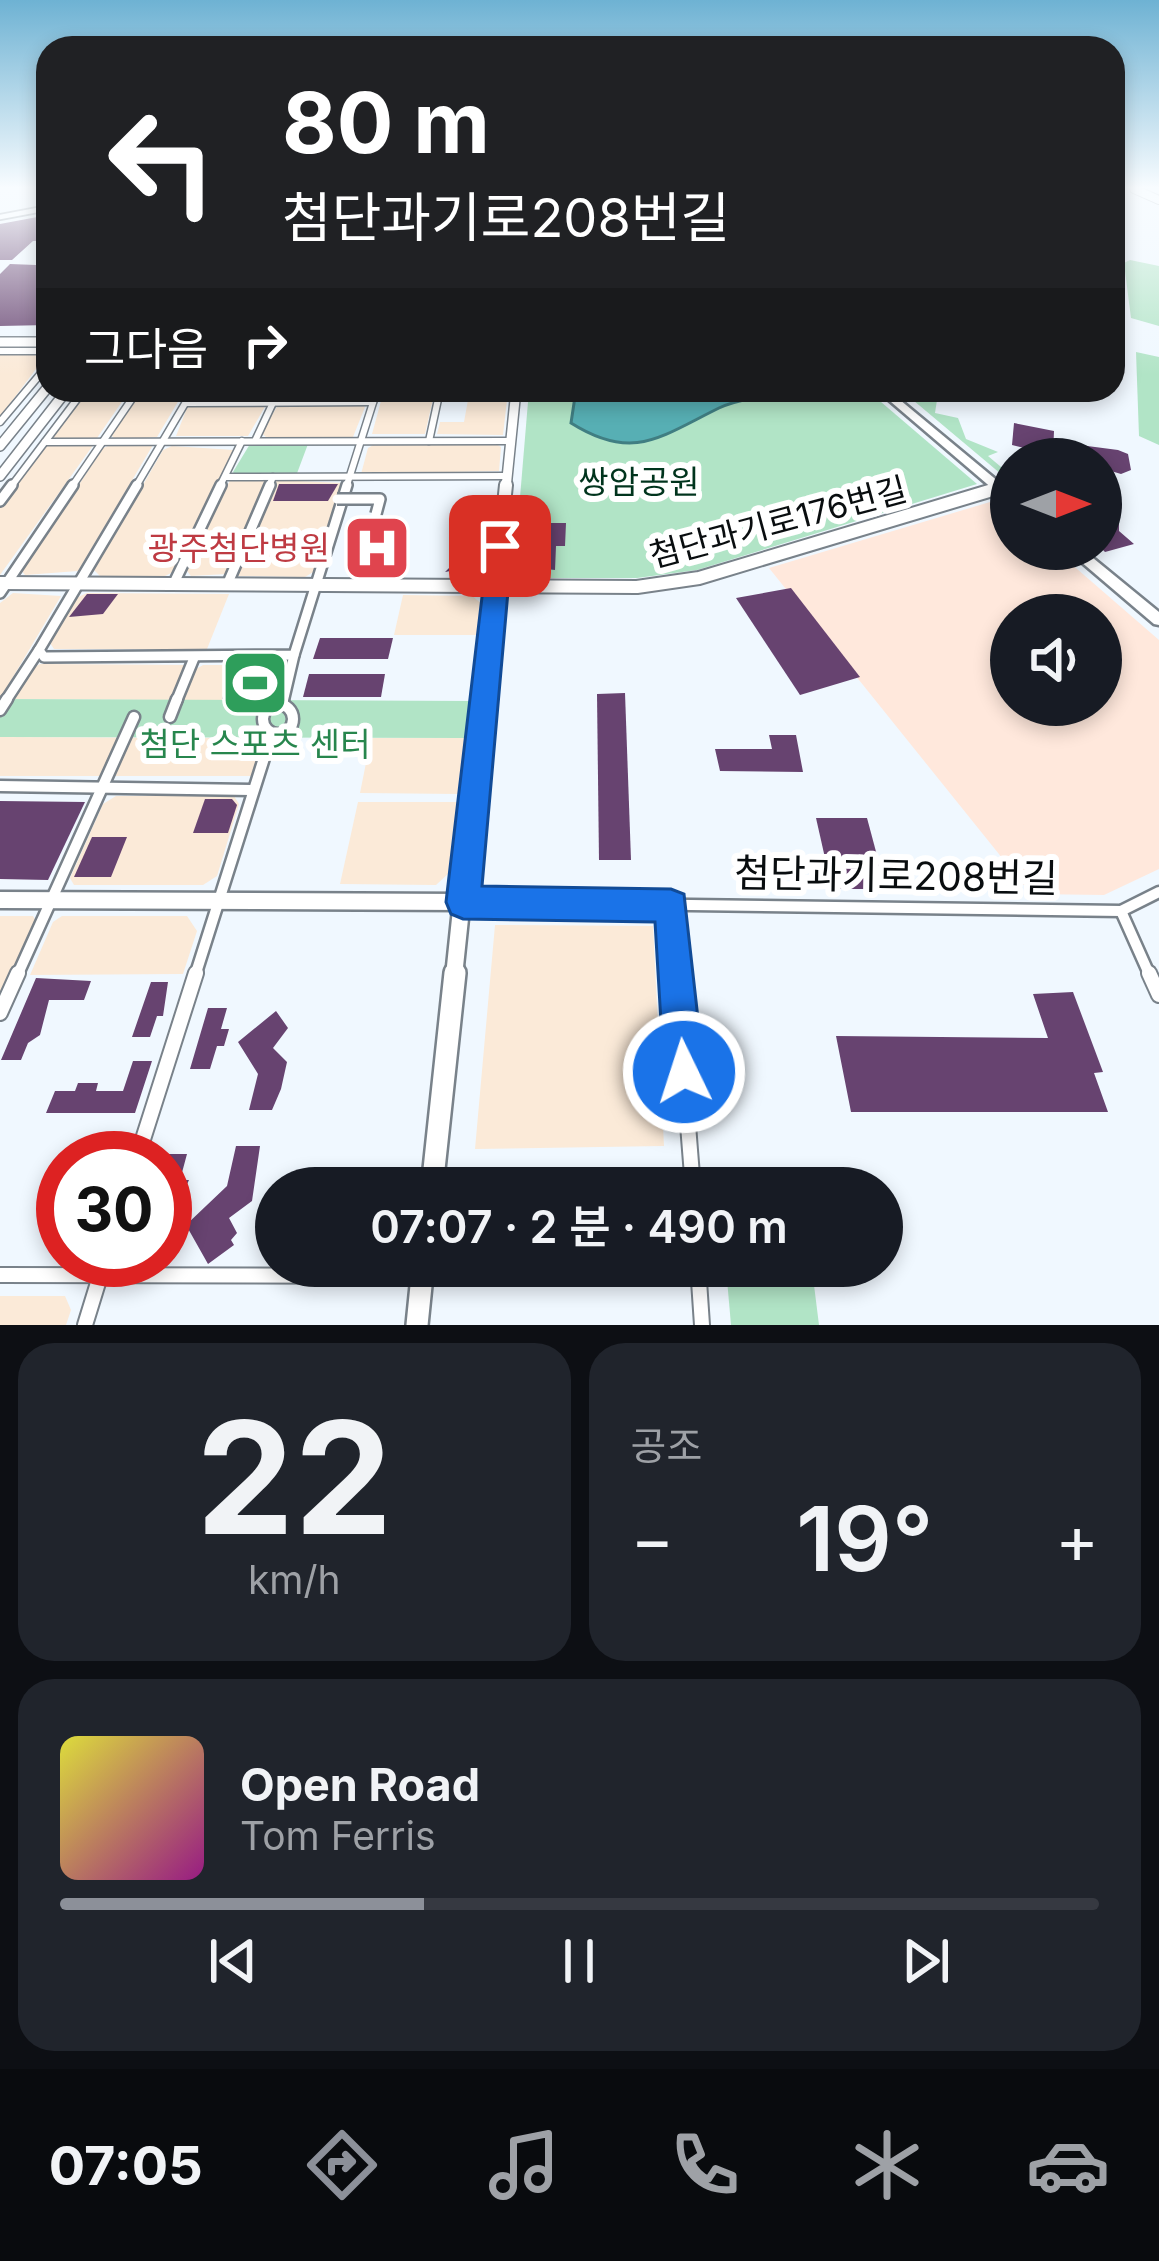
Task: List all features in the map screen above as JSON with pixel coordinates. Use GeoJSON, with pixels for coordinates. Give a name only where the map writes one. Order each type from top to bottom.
{"type":"FeatureCollection","features":[{"type":"Feature","properties":{"kind":"main road"},"geometry":{"type":"LineString","coordinates":[[896,402],[990,480]]}},
{"type":"Feature","properties":{"kind":"main road"},"geometry":{"type":"LineString","coordinates":[[1098,570],[1159,620]]}},
{"type":"Feature","properties":{"kind":"street"},"geometry":{"type":"LineString","coordinates":[[0,342],[36,342]]}},
{"type":"Feature","properties":{"kind":"street"},"geometry":{"type":"LineString","coordinates":[[0,351],[36,351]]}},
{"type":"Feature","properties":{"kind":"street"},"geometry":{"type":"LineString","coordinates":[[0,422],[36,379]]}},
{"type":"Feature","properties":{"kind":"street"},"geometry":{"type":"LineString","coordinates":[[0,446],[36,402]]}},
{"type":"Feature","properties":{"kind":"street"},"geometry":{"type":"LineString","coordinates":[[0,476],[58,402]]}},
{"type":"Feature","properties":{"kind":"street"},"geometry":{"type":"LineString","coordinates":[[0,501],[75,402]]}},
{"type":"Feature","properties":{"kind":"street"},"geometry":{"type":"LineString","coordinates":[[2,586],[130,402]]}},
{"type":"Feature","properties":{"kind":"street"},"geometry":{"type":"LineString","coordinates":[[255,441],[273,402]]}},
{"type":"Feature","properties":{"kind":"street"},"geometry":{"type":"LineString","coordinates":[[0,710],[186,403],[373,402],[282,705]]}},
{"type":"Feature","properties":{"kind":"street"},"geometry":{"type":"LineString","coordinates":[[429,441],[437,402]]}},
{"type":"Feature","properties":{"kind":"street"},"geometry":{"type":"LineString","coordinates":[[434,1167],[515,402]]}},
{"type":"Feature","properties":{"kind":"street"},"geometry":{"type":"LineString","coordinates":[[173,585],[242,441]]}},
{"type":"Feature","properties":{"kind":"street"},"geometry":{"type":"LineString","coordinates":[[45,442],[511,441]]}},
{"type":"Feature","properties":{"kind":"street"},"geometry":{"type":"LineString","coordinates":[[226,477],[507,476]]}},
{"type":"Feature","properties":{"kind":"street"},"geometry":{"type":"LineString","coordinates":[[227,585],[273,477]]}},
{"type":"Feature","properties":{"kind":"street","name":"첨단과기로176번길"},"geometry":{"type":"LineString","coordinates":[[2,586],[637,587],[699,578],[990,491]]}},
{"type":"Feature","properties":{"kind":"street"},"geometry":{"type":"LineString","coordinates":[[335,499],[380,499],[376,514]]}},
{"type":"Feature","properties":{"kind":"street"},"geometry":{"type":"LineString","coordinates":[[39,650],[48,658],[294,655]]}},
{"type":"Feature","properties":{"kind":"street"},"geometry":{"type":"LineString","coordinates":[[170,717],[194,658]]}},
{"type":"Feature","properties":{"kind":"street"},"geometry":{"type":"LineString","coordinates":[[145,1131],[251,790],[272,733],[294,721],[294,710],[282,705],[268,710],[261,721],[272,733]]}},
{"type":"Feature","properties":{"kind":"street"},"geometry":{"type":"LineString","coordinates":[[0,1013],[134,717]]}},
{"type":"Feature","properties":{"kind":"street"},"geometry":{"type":"LineString","coordinates":[[0,786],[251,790]]}},
{"type":"Feature","properties":{"kind":"street","name":"첨단과기로208번길"},"geometry":{"type":"LineString","coordinates":[[463,902],[1120,911],[1159,892]]}},
{"type":"Feature","properties":{"kind":"street"},"geometry":{"type":"LineString","coordinates":[[0,900],[463,902]]}},
{"type":"Feature","properties":{"kind":"street"},"geometry":{"type":"LineString","coordinates":[[671,906],[691,1167]]}},
{"type":"Feature","properties":{"kind":"street"},"geometry":{"type":"LineString","coordinates":[[1120,911],[1159,995]]}},
{"type":"Feature","properties":{"kind":"street"},"geometry":{"type":"LineString","coordinates":[[192,1269],[255,1269]]}},
{"type":"Feature","properties":{"kind":"street"},"geometry":{"type":"LineString","coordinates":[[0,1275],[36,1273]]}},
{"type":"Feature","properties":{"kind":"street"},"geometry":{"type":"LineString","coordinates":[[85,1325],[97,1287]]}},
{"type":"Feature","properties":{"kind":"street"},"geometry":{"type":"LineString","coordinates":[[417,1325],[421,1287]]}},
{"type":"Feature","properties":{"kind":"street"},"geometry":{"type":"LineString","coordinates":[[699,1287],[702,1325]]}},
{"type":"Feature","properties":{"kind":"shaded area"},"geometry":{"type":"Polygon","coordinates":[[[0,353],[36,353],[36,369],[0,417],[0,353]]]}},
{"type":"Feature","properties":{"kind":"shaded area"},"geometry":{"type":"Polygon","coordinates":[[[78,402],[122,402],[97,438],[51,438],[78,402]]]}},
{"type":"Feature","properties":{"kind":"shaded area"},"geometry":{"type":"Polygon","coordinates":[[[133,402],[178,402],[157,437],[116,440],[111,435],[133,402]]]}},
{"type":"Feature","properties":{"kind":"shaded area"},"geometry":{"type":"Polygon","coordinates":[[[381,402],[432,402],[425,434],[372,434],[381,402]]]}},
{"type":"Feature","properties":{"kind":"shaded area"},"geometry":{"type":"Polygon","coordinates":[[[468,402],[507,402],[503,435],[437,434],[440,422],[464,422],[468,402]]]}},
{"type":"Feature","properties":{"kind":"shaded area"},"geometry":{"type":"Polygon","coordinates":[[[266,405],[248,436],[176,436],[187,408],[266,405]]]}},
{"type":"Feature","properties":{"kind":"shaded area"},"geometry":{"type":"Polygon","coordinates":[[[278,405],[365,407],[353,437],[266,437],[261,433],[278,405]]]}},
{"type":"Feature","properties":{"kind":"shaded area"},"geometry":{"type":"Polygon","coordinates":[[[47,444],[94,444],[0,575],[0,507],[47,444]]]}},
{"type":"Feature","properties":{"kind":"shaded area"},"geometry":{"type":"Polygon","coordinates":[[[375,444],[496,444],[501,447],[499,471],[361,474],[368,448],[375,444]]]}},
{"type":"Feature","properties":{"kind":"shaded area"},"geometry":{"type":"Polygon","coordinates":[[[153,445],[78,571],[25,575],[22,571],[103,448],[153,445]]]}},
{"type":"Feature","properties":{"kind":"shaded area"},"geometry":{"type":"Polygon","coordinates":[[[172,446],[234,450],[175,571],[165,576],[100,576],[94,570],[163,450],[172,446]]]}},
{"type":"Feature","properties":{"kind":"shaded area"},"geometry":{"type":"Polygon","coordinates":[[[231,478],[268,478],[227,574],[191,576],[187,571],[231,478]]]}},
{"type":"Feature","properties":{"kind":"shaded area"},"geometry":{"type":"Polygon","coordinates":[[[276,480],[343,483],[315,571],[305,577],[236,576],[276,480]]]}},
{"type":"Feature","properties":{"kind":"shaded area"},"geometry":{"type":"Polygon","coordinates":[[[990,502],[990,570],[1078,570],[1106,594],[990,594],[990,726],[1122,726],[1122,608],[1159,640],[1159,869],[1104,895],[1031,894],[769,568],[990,502]]]}},
{"type":"Feature","properties":{"kind":"shaded area"},"geometry":{"type":"Polygon","coordinates":[[[13,593],[61,596],[0,699],[0,603],[13,593]]]}},
{"type":"Feature","properties":{"kind":"shaded area"},"geometry":{"type":"Polygon","coordinates":[[[87,593],[229,594],[207,649],[54,649],[50,643],[76,598],[87,593]]]}},
{"type":"Feature","properties":{"kind":"shaded area"},"geometry":{"type":"Polygon","coordinates":[[[403,595],[472,596],[481,603],[477,635],[394,635],[403,595]]]}},
{"type":"Feature","properties":{"kind":"shaded area"},"geometry":{"type":"Polygon","coordinates":[[[40,664],[187,665],[172,700],[13,699],[30,669],[40,664]]]}},
{"type":"Feature","properties":{"kind":"shaded area"},"geometry":{"type":"Polygon","coordinates":[[[203,665],[290,665],[278,701],[183,700],[196,669],[203,665]]]}},
{"type":"Feature","properties":{"kind":"shaded area"},"geometry":{"type":"Polygon","coordinates":[[[0,737],[265,738],[253,776],[0,776],[0,737]]]}},
{"type":"Feature","properties":{"kind":"shaded area"},"geometry":{"type":"Polygon","coordinates":[[[371,738],[465,738],[459,794],[360,793],[371,738]]]}},
{"type":"Feature","properties":{"kind":"shaded area"},"geometry":{"type":"Polygon","coordinates":[[[116,796],[234,796],[239,804],[217,876],[203,885],[74,885],[70,878],[103,804],[116,796]]]}},
{"type":"Feature","properties":{"kind":"shaded area"},"geometry":{"type":"Polygon","coordinates":[[[358,802],[458,802],[450,872],[436,885],[340,884],[358,802]]]}},
{"type":"Feature","properties":{"kind":"shaded area"},"geometry":{"type":"Polygon","coordinates":[[[0,916],[33,916],[37,923],[0,1003],[0,916]]]}},
{"type":"Feature","properties":{"kind":"shaded area"},"geometry":{"type":"Polygon","coordinates":[[[62,916],[187,916],[197,931],[183,974],[30,975],[53,922],[62,916]]]}},
{"type":"Feature","properties":{"kind":"shaded area"},"geometry":{"type":"Polygon","coordinates":[[[495,925],[653,926],[664,1146],[475,1149],[495,925]]]}},
{"type":"Feature","properties":{"kind":"shaded area"},"geometry":{"type":"Polygon","coordinates":[[[0,1296],[65,1296],[71,1310],[66,1325],[0,1325],[0,1296]]]}},
{"type":"Feature","properties":{"kind":"green space"},"geometry":{"type":"Polygon","coordinates":[[[1125,262],[1159,266],[1159,326],[1131,318],[1125,262]]]}},
{"type":"Feature","properties":{"kind":"green space"},"geometry":{"type":"Polygon","coordinates":[[[1136,352],[1159,357],[1159,445],[1139,436],[1136,352]]]}},
{"type":"Feature","properties":{"kind":"green space","name":"쌍암공원"},"geometry":{"type":"Polygon","coordinates":[[[528,402],[881,402],[977,484],[697,570],[637,578],[524,578],[514,569],[528,402]]]}},
{"type":"Feature","properties":{"kind":"green space"},"geometry":{"type":"Polygon","coordinates":[[[915,402],[937,402],[935,413],[958,418],[966,439],[990,449],[990,465],[915,402]]]}},
{"type":"Feature","properties":{"kind":"green space"},"geometry":{"type":"Polygon","coordinates":[[[250,444],[308,444],[296,476],[236,476],[233,472],[250,444]]]}},
{"type":"Feature","properties":{"kind":"green space"},"geometry":{"type":"Polygon","coordinates":[[[0,699],[470,701],[465,738],[0,737],[0,699]]]}},
{"type":"Feature","properties":{"kind":"green space"},"geometry":{"type":"Polygon","coordinates":[[[728,1287],[814,1287],[819,1325],[731,1325],[728,1287]]]}},
{"type":"Feature","properties":{"kind":"water"},"geometry":{"type":"Polygon","coordinates":[[[574,402],[738,402],[646,441],[612,441],[571,423],[574,402]]]}},
{"type":"Feature","properties":{"kind":"building"},"geometry":{"type":"Polygon","coordinates":[[[0,251],[22,251],[12,260],[0,260],[0,251]]]}},
{"type":"Feature","properties":{"kind":"building"},"geometry":{"type":"Polygon","coordinates":[[[10,264],[36,265],[36,325],[0,326],[0,274],[10,264]]]}},
{"type":"Feature","properties":{"kind":"building"},"geometry":{"type":"Polygon","coordinates":[[[1014,423],[1054,431],[1054,438],[1013,438],[1014,423]]]}},
{"type":"Feature","properties":{"kind":"building"},"geometry":{"type":"Polygon","coordinates":[[[1122,452],[1128,454],[1131,470],[1122,474],[1122,452]]]}},
{"type":"Feature","properties":{"kind":"building"},"geometry":{"type":"Polygon","coordinates":[[[279,484],[338,484],[328,501],[273,501],[279,484]]]}},
{"type":"Feature","properties":{"kind":"building"},"geometry":{"type":"Polygon","coordinates":[[[534,523],[566,523],[565,546],[556,546],[555,570],[519,566],[540,551],[541,534],[534,523]]]}},
{"type":"Feature","properties":{"kind":"building"},"geometry":{"type":"Polygon","coordinates":[[[487,535],[483,565],[445,572],[458,559],[461,539],[487,535]]]}},
{"type":"Feature","properties":{"kind":"building"},"geometry":{"type":"Polygon","coordinates":[[[791,588],[860,677],[800,695],[736,598],[791,588]]]}},
{"type":"Feature","properties":{"kind":"building"},"geometry":{"type":"Polygon","coordinates":[[[87,594],[118,594],[103,614],[69,617],[87,594]]]}},
{"type":"Feature","properties":{"kind":"building"},"geometry":{"type":"Polygon","coordinates":[[[320,638],[393,638],[388,659],[313,659],[320,638]]]}},
{"type":"Feature","properties":{"kind":"building","name":"첨단 스포츠 센터"},"geometry":{"type":"Polygon","coordinates":[[[233,668],[282,668],[273,699],[222,699],[233,668]]]}},
{"type":"Feature","properties":{"kind":"building"},"geometry":{"type":"Polygon","coordinates":[[[309,674],[385,674],[381,697],[303,697],[309,674]]]}},
{"type":"Feature","properties":{"kind":"building"},"geometry":{"type":"Polygon","coordinates":[[[625,693],[631,860],[599,860],[597,694],[625,693]]]}},
{"type":"Feature","properties":{"kind":"building"},"geometry":{"type":"Polygon","coordinates":[[[769,735],[796,735],[803,772],[720,771],[715,749],[772,749],[769,735]]]}},
{"type":"Feature","properties":{"kind":"building"},"geometry":{"type":"Polygon","coordinates":[[[205,799],[232,799],[237,805],[228,833],[193,833],[205,799]]]}},
{"type":"Feature","properties":{"kind":"building"},"geometry":{"type":"Polygon","coordinates":[[[0,801],[85,802],[48,880],[0,879],[0,801]]]}},
{"type":"Feature","properties":{"kind":"building"},"geometry":{"type":"Polygon","coordinates":[[[816,818],[867,818],[886,889],[832,889],[816,818]]]}},
{"type":"Feature","properties":{"kind":"building"},"geometry":{"type":"Polygon","coordinates":[[[92,837],[127,837],[111,877],[74,877],[92,837]]]}},
{"type":"Feature","properties":{"kind":"building"},"geometry":{"type":"Polygon","coordinates":[[[36,978],[91,981],[84,1000],[49,1000],[40,1035],[28,1043],[21,1060],[1,1060],[36,978]]]}},
{"type":"Feature","properties":{"kind":"building"},"geometry":{"type":"Polygon","coordinates":[[[151,982],[168,982],[163,1016],[157,1016],[150,1037],[132,1037],[151,982]]]}},
{"type":"Feature","properties":{"kind":"building"},"geometry":{"type":"Polygon","coordinates":[[[1073,992],[1103,1072],[1094,1073],[1108,1112],[851,1112],[836,1036],[1048,1038],[1033,994],[1073,992]]]}},
{"type":"Feature","properties":{"kind":"building"},"geometry":{"type":"Polygon","coordinates":[[[208,1008],[227,1008],[221,1029],[229,1029],[224,1046],[217,1046],[210,1069],[190,1069],[208,1008]]]}},
{"type":"Feature","properties":{"kind":"building"},"geometry":{"type":"Polygon","coordinates":[[[276,1011],[288,1028],[273,1048],[287,1062],[281,1089],[272,1110],[249,1110],[258,1074],[238,1042],[276,1011]]]}},
{"type":"Feature","properties":{"kind":"building"},"geometry":{"type":"Polygon","coordinates":[[[133,1061],[152,1061],[135,1113],[46,1113],[55,1091],[75,1091],[78,1083],[98,1083],[96,1091],[123,1091],[133,1061]]]}},
{"type":"Feature","properties":{"kind":"building"},"geometry":{"type":"Polygon","coordinates":[[[236,1146],[260,1146],[252,1201],[229,1218],[237,1233],[231,1240],[234,1245],[208,1264],[192,1236],[192,1219],[227,1186],[236,1146]]]}},
{"type":"Feature","properties":{"kind":"place","name":"광주첨단병원"},"geometry":{"type":"Point","coordinates":[377,548]}},
{"type":"Feature","properties":{"kind":"place","name":"첨단 스포츠 센터"},"geometry":{"type":"Point","coordinates":[255,683]}},
{"type":"Feature","properties":{"kind":"route"},"geometry":{"type":"LineString","coordinates":[[500,546],[463,902],[671,906],[684,1072]]}}]}
